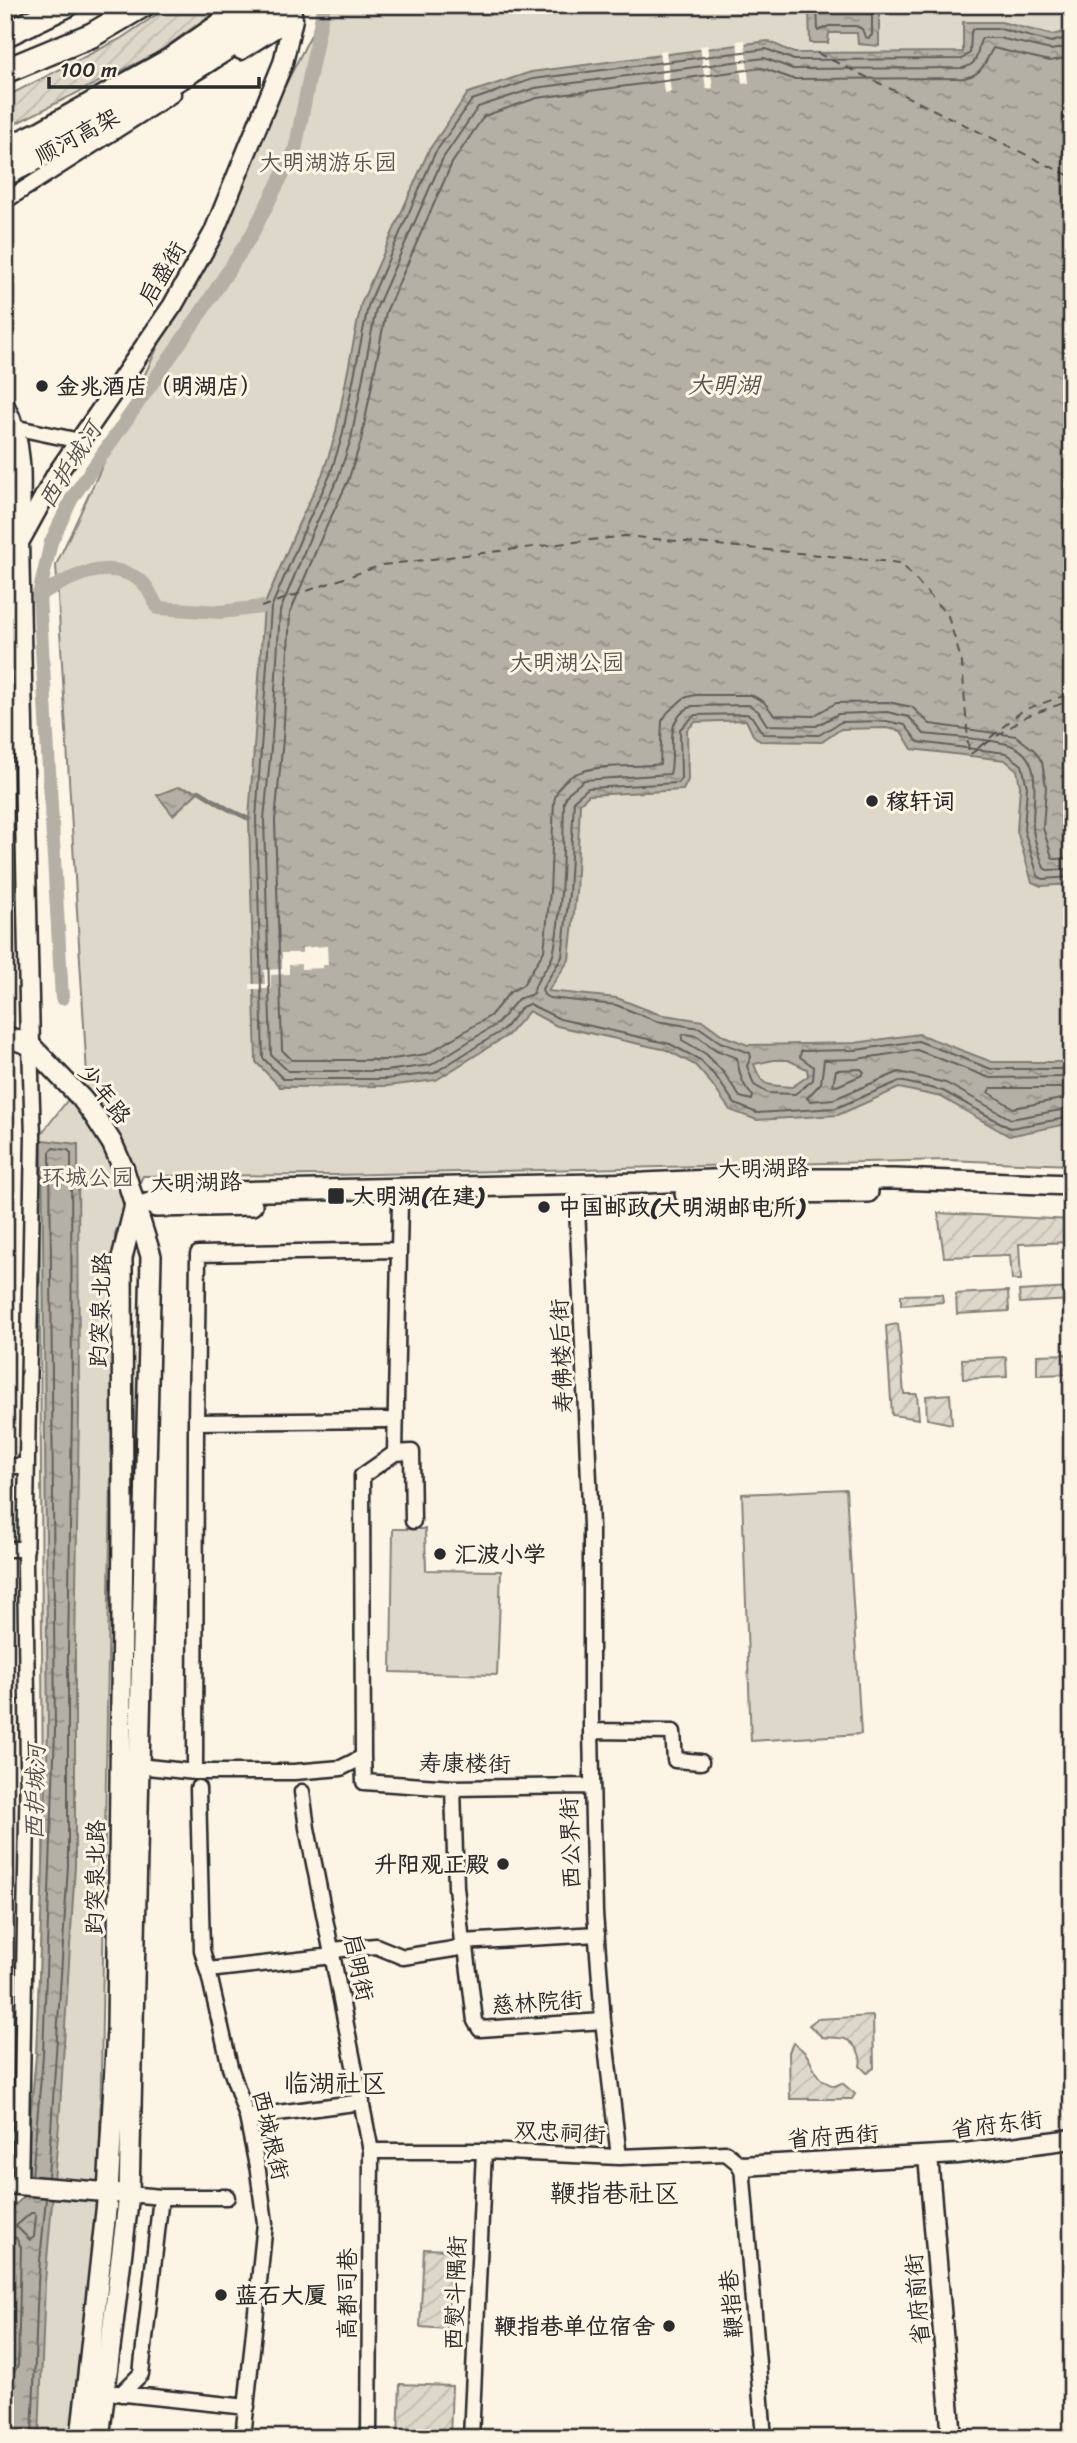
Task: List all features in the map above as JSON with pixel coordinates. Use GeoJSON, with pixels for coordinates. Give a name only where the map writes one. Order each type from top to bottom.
{"type":"FeatureCollection","features":[{"type":"Feature","properties":{"kind":"main road"},"geometry":{"type":"LineString","coordinates":[[5,35],[67,5]]}},
{"type":"Feature","properties":{"kind":"main road"},"geometry":{"type":"LineString","coordinates":[[5,71],[92,35],[143,5]]}},
{"type":"Feature","properties":{"kind":"main road","name":"顺河高架"},"geometry":{"type":"LineString","coordinates":[[5,150],[41,133],[171,60],[250,5]]}},
{"type":"Feature","properties":{"kind":"main road","name":"顺河高架"},"geometry":{"type":"LineString","coordinates":[[5,174],[98,127],[291,10]]}},
{"type":"Feature","properties":{"kind":"main road","name":"少年路"},"geometry":{"type":"LineString","coordinates":[[5,1036],[30,1045],[82,1099],[100,1124],[124,1170],[134,1208]]}},
{"type":"Feature","properties":{"kind":"main road","name":"大明湖路"},"geometry":{"type":"LineString","coordinates":[[134,1208],[400,1201],[733,1179],[881,1178],[1072,1185]]}},
{"type":"Feature","properties":{"kind":"main road","name":"大明湖路"},"geometry":{"type":"LineString","coordinates":[[134,1208],[181,1193],[577,1190],[1005,1193],[1072,1197]]}},
{"type":"Feature","properties":{"kind":"main road","name":"趵突泉北路"},"geometry":{"type":"LineString","coordinates":[[99,2438],[113,2392],[129,2194],[151,1256],[134,1208]]}},
{"type":"Feature","properties":{"kind":"main road","name":"趵突泉北路"},"geometry":{"type":"LineString","coordinates":[[81,2438],[117,2029],[123,1532],[122,1258],[134,1208]]}},
{"type":"Feature","properties":{"kind":"street"},"geometry":{"type":"LineString","coordinates":[[5,201],[291,10]]}},
{"type":"Feature","properties":{"kind":"street","name":"启盛街"},"geometry":{"type":"LineString","coordinates":[[14,534],[173,305],[213,234],[284,63],[291,10]]}},
{"type":"Feature","properties":{"kind":"street"},"geometry":{"type":"LineString","coordinates":[[5,406],[20,459],[14,534],[33,1136],[26,1549],[28,1807],[13,2185],[161,2197],[227,2197]]}},
{"type":"Feature","properties":{"kind":"street"},"geometry":{"type":"LineString","coordinates":[[13,427],[80,441]]}},
{"type":"Feature","properties":{"kind":"street","name":"寿佛楼后街"},"geometry":{"type":"LineString","coordinates":[[577,1190],[591,1526]]}},
{"type":"Feature","properties":{"kind":"street"},"geometry":{"type":"LineString","coordinates":[[395,1453],[400,1201]]}},
{"type":"Feature","properties":{"kind":"street"},"geometry":{"type":"LineString","coordinates":[[195,1772],[198,1254],[398,1250]]}},
{"type":"Feature","properties":{"kind":"street"},"geometry":{"type":"LineString","coordinates":[[195,1422],[386,1420]]}},
{"type":"Feature","properties":{"kind":"street"},"geometry":{"type":"LineString","coordinates":[[138,1766],[195,1772],[294,1772],[341,1769],[363,1757],[362,1476],[395,1453],[412,1452],[413,1521]]}},
{"type":"Feature","properties":{"kind":"street"},"geometry":{"type":"LineString","coordinates":[[5,1466],[27,1466]]}},
{"type":"Feature","properties":{"kind":"street","name":"西公界街"},"geometry":{"type":"LineString","coordinates":[[591,1526],[590,1731],[597,1934],[603,2021],[619,2157]]}},
{"type":"Feature","properties":{"kind":"street"},"geometry":{"type":"LineString","coordinates":[[5,1549],[26,1549]]}},
{"type":"Feature","properties":{"kind":"street"},"geometry":{"type":"LineString","coordinates":[[590,1731],[673,1732],[675,1760],[701,1762]]}},
{"type":"Feature","properties":{"kind":"street","name":"寿康楼街"},"geometry":{"type":"LineString","coordinates":[[363,1757],[364,1782],[453,1788],[591,1786]]}},
{"type":"Feature","properties":{"kind":"street","name":"西城根街"},"geometry":{"type":"LineString","coordinates":[[198,1788],[202,1950],[230,2067],[247,2117],[265,2223],[243,2438]]}},
{"type":"Feature","properties":{"kind":"street","name":"慈林院街"},"geometry":{"type":"LineString","coordinates":[[453,1788],[456,1887],[475,2021],[480,2029],[603,2021]]}},
{"type":"Feature","properties":{"kind":"street","name":"启明街"},"geometry":{"type":"LineString","coordinates":[[302,1792],[371,2151]]}},
{"type":"Feature","properties":{"kind":"street"},"geometry":{"type":"LineString","coordinates":[[208,1972],[376,1946],[403,1957],[464,1944],[597,1934]]}},
{"type":"Feature","properties":{"kind":"street"},"geometry":{"type":"LineString","coordinates":[[247,2117],[362,2102]]}},
{"type":"Feature","properties":{"kind":"street","name":"省府东街"},"geometry":{"type":"LineString","coordinates":[[928,2157],[1072,2138]]}},
{"type":"Feature","properties":{"kind":"street","name":"双忠祠街"},"geometry":{"type":"LineString","coordinates":[[371,2151],[484,2151],[619,2157],[726,2153],[742,2166]]}},
{"type":"Feature","properties":{"kind":"street","name":"高都司巷"},"geometry":{"type":"LineString","coordinates":[[369,2438],[371,2151]]}},
{"type":"Feature","properties":{"kind":"street","name":"西熨斗隅街"},"geometry":{"type":"LineString","coordinates":[[471,2438],[484,2151]]}},
{"type":"Feature","properties":{"kind":"street","name":"省府西街"},"geometry":{"type":"LineString","coordinates":[[742,2166],[892,2156],[928,2157]]}},
{"type":"Feature","properties":{"kind":"street","name":"省府前街"},"geometry":{"type":"LineString","coordinates":[[928,2157],[952,2438]]}},
{"type":"Feature","properties":{"kind":"street","name":"鞭指巷"},"geometry":{"type":"LineString","coordinates":[[742,2166],[764,2438]]}},
{"type":"Feature","properties":{"kind":"street"},"geometry":{"type":"LineString","coordinates":[[113,2392],[141,2374],[161,2197]]}},
{"type":"Feature","properties":{"kind":"street"},"geometry":{"type":"LineString","coordinates":[[113,2392],[247,2407]]}},
{"type":"Feature","properties":{"kind":"green space"},"geometry":{"type":"Polygon","coordinates":[[[171,5],[225,5],[157,53],[5,129],[5,97],[120,39],[171,5]]]}},
{"type":"Feature","properties":{"kind":"green space","name":"大明湖公园"},"geometry":{"type":"Polygon","coordinates":[[[326,5],[1072,5],[1072,1165],[947,1160],[336,1175],[143,1176],[115,1233],[95,2438],[29,2438],[44,1980],[39,1137],[87,1075],[56,565],[215,224],[326,5]]]}},
{"type":"Feature","properties":{"kind":"green space"},"geometry":{"type":"Polygon","coordinates":[[[938,1213],[1072,1220],[1072,1242],[1019,1244],[1021,1280],[1012,1280],[1010,1255],[944,1257],[938,1213]]]}},
{"type":"Feature","properties":{"kind":"green space"},"geometry":{"type":"Polygon","coordinates":[[[1072,1288],[1072,1300],[1020,1303],[1019,1291],[1072,1288]]]}},
{"type":"Feature","properties":{"kind":"green space"},"geometry":{"type":"Polygon","coordinates":[[[1008,1291],[1009,1311],[957,1314],[956,1294],[1008,1291]]]}},
{"type":"Feature","properties":{"kind":"green space"},"geometry":{"type":"Polygon","coordinates":[[[942,1294],[943,1302],[901,1305],[901,1295],[942,1294]]]}},
{"type":"Feature","properties":{"kind":"green space"},"geometry":{"type":"Polygon","coordinates":[[[898,1324],[904,1394],[917,1394],[919,1419],[892,1415],[886,1326],[898,1324]]]}},
{"type":"Feature","properties":{"kind":"green space"},"geometry":{"type":"Polygon","coordinates":[[[1072,1354],[1072,1374],[1037,1375],[1037,1355],[1072,1354]]]}},
{"type":"Feature","properties":{"kind":"green space"},"geometry":{"type":"Polygon","coordinates":[[[1006,1357],[1007,1377],[963,1379],[962,1359],[1006,1357]]]}},
{"type":"Feature","properties":{"kind":"green space"},"geometry":{"type":"Polygon","coordinates":[[[950,1394],[952,1424],[927,1419],[926,1396],[950,1394]]]}},
{"type":"Feature","properties":{"kind":"green space"},"geometry":{"type":"Polygon","coordinates":[[[846,1489],[861,1734],[751,1741],[742,1494],[846,1489]]]}},
{"type":"Feature","properties":{"kind":"green space"},"geometry":{"type":"Polygon","coordinates":[[[393,1529],[425,1529],[426,1570],[501,1571],[497,1675],[391,1672],[393,1529]]]}},
{"type":"Feature","properties":{"kind":"green space"},"geometry":{"type":"Polygon","coordinates":[[[873,2016],[874,2068],[867,2073],[860,2066],[860,2057],[852,2044],[844,2039],[822,2037],[809,2025],[817,2019],[873,2016]]]}},
{"type":"Feature","properties":{"kind":"green space"},"geometry":{"type":"Polygon","coordinates":[[[793,2043],[802,2049],[820,2078],[835,2086],[842,2083],[855,2094],[852,2099],[790,2099],[789,2052],[793,2043]]]}},
{"type":"Feature","properties":{"kind":"green space"},"geometry":{"type":"Polygon","coordinates":[[[5,2244],[14,2247],[11,2364],[9,2369],[5,2369],[5,2244]]]}},
{"type":"Feature","properties":{"kind":"green space"},"geometry":{"type":"Polygon","coordinates":[[[424,2249],[451,2250],[447,2329],[420,2327],[424,2249]]]}},
{"type":"Feature","properties":{"kind":"green space"},"geometry":{"type":"Polygon","coordinates":[[[400,2384],[452,2386],[450,2438],[398,2437],[400,2384]]]}},
{"type":"Feature","properties":{"kind":"water"},"geometry":{"type":"Polygon","coordinates":[[[813,5],[876,5],[879,7],[879,46],[858,44],[857,33],[829,33],[828,43],[810,43],[809,10],[813,5]]]}},
{"type":"Feature","properties":{"kind":"water","name":"大明湖"},"geometry":{"type":"Polygon","coordinates":[[[963,22],[1001,22],[1052,35],[1072,30],[1072,884],[1041,886],[1032,882],[1017,831],[1020,786],[1017,770],[1005,760],[912,749],[901,731],[886,728],[841,729],[822,742],[760,741],[753,735],[746,720],[695,722],[687,730],[688,780],[683,790],[589,795],[580,803],[576,893],[569,960],[548,991],[617,998],[658,1014],[703,1021],[724,1036],[748,1045],[855,1043],[919,1034],[992,1062],[1072,1062],[1072,1123],[1009,1136],[941,1097],[899,1088],[838,1115],[757,1120],[730,1110],[695,1065],[667,1050],[557,1026],[529,1011],[508,1035],[436,1080],[387,1086],[280,1087],[256,1062],[249,819],[264,606],[323,473],[335,436],[361,304],[429,150],[468,93],[531,72],[768,41],[794,53],[963,52],[963,22]],[[788,1060],[754,1064],[760,1078],[767,1084],[792,1087],[808,1076],[807,1069],[788,1060]]]}},
{"type":"Feature","properties":{"kind":"water"},"geometry":{"type":"Polygon","coordinates":[[[178,787],[199,791],[173,815],[157,795],[178,787]]]}},
{"type":"Feature","properties":{"kind":"water"},"geometry":{"type":"Polygon","coordinates":[[[42,1140],[78,1144],[79,1411],[75,1866],[59,2124],[45,2282],[39,2438],[18,2438],[5,2418],[5,2369],[9,2369],[11,2363],[14,2247],[12,2244],[5,2244],[5,2213],[23,2198],[36,2055],[48,1731],[42,1140]]]}},
{"type":"Feature","properties":{"kind":"pier"},"geometry":{"type":"Polygon","coordinates":[[[745,40],[749,83],[742,84],[737,41],[745,40]]]}},
{"type":"Feature","properties":{"kind":"pier"},"geometry":{"type":"Polygon","coordinates":[[[707,45],[713,88],[706,89],[700,46],[707,45]]]}},
{"type":"Feature","properties":{"kind":"pier"},"geometry":{"type":"Polygon","coordinates":[[[666,50],[671,92],[664,93],[659,51],[666,50]]]}},
{"type":"Feature","properties":{"kind":"pier"},"geometry":{"type":"Polygon","coordinates":[[[327,946],[328,965],[323,965],[323,968],[301,969],[301,964],[289,965],[289,974],[271,975],[271,989],[250,989],[250,984],[265,984],[264,970],[282,969],[282,953],[302,953],[302,948],[327,946]]]}},
{"type":"Feature","properties":{"kind":"waterway"},"geometry":{"type":"LineString","coordinates":[[256,13],[268,5]]}},
{"type":"Feature","properties":{"kind":"waterway","name":"西护城河"},"geometry":{"type":"LineString","coordinates":[[62,998],[39,595],[51,542],[72,498],[251,236],[295,150],[324,5]]}},
{"type":"Feature","properties":{"kind":"waterway"},"geometry":{"type":"LineString","coordinates":[[39,595],[89,572],[115,570],[141,581],[158,608],[221,612],[261,607]]}},
{"type":"Feature","properties":{"kind":"waterway"},"geometry":{"type":"LineString","coordinates":[[199,791],[249,819]]}},
{"type":"Feature","properties":{"kind":"ferry route"},"geometry":{"type":"LineString","coordinates":[[817,53],[1072,177]]}},
{"type":"Feature","properties":{"kind":"ferry route"},"geometry":{"type":"LineString","coordinates":[[261,607],[382,565],[625,536],[901,563],[948,616],[962,663],[969,755],[1027,716],[1072,700]]}},
{"type":"Feature","properties":{"kind":"ferry route"},"geometry":{"type":"LineString","coordinates":[[978,748],[1023,710],[1072,693]]}},
{"type":"Feature","properties":{"kind":"place","name":"金兆酒店（明湖店）"},"geometry":{"type":"Point","coordinates":[42,386]}},
{"type":"Feature","properties":{"kind":"place","name":"稼轩词"},"geometry":{"type":"Point","coordinates":[872,801]}},
{"type":"Feature","properties":{"kind":"place","name":"大明湖(在建)"},"geometry":{"type":"Point","coordinates":[336,1196]}},
{"type":"Feature","properties":{"kind":"place","name":"中国邮政(大明湖邮电所)"},"geometry":{"type":"Point","coordinates":[544,1207]}},
{"type":"Feature","properties":{"kind":"place","name":"汇波小学"},"geometry":{"type":"Point","coordinates":[440,1554]}},
{"type":"Feature","properties":{"kind":"place","name":"升阳观正殿"},"geometry":{"type":"Point","coordinates":[503,1864]}},
{"type":"Feature","properties":{"kind":"place","name":"蓝石大厦"},"geometry":{"type":"Point","coordinates":[221,2295]}},
{"type":"Feature","properties":{"kind":"place","name":"鞭指巷单位宿舍"},"geometry":{"type":"Point","coordinates":[669,2326]}},
{"type":"Feature","properties":{"kind":"district","name":"临湖社区"},"geometry":{"type":"Point","coordinates":[335,2083]}},
{"type":"Feature","properties":{"kind":"district","name":"鞭指巷社区"},"geometry":{"type":"Point","coordinates":[615,2193]}},
{"type":"Feature","properties":{"kind":"park label","name":"大明湖游乐园"},"geometry":{"type":"Point","coordinates":[328,162]}},
{"type":"Feature","properties":{"kind":"park label","name":"环城公园"},"geometry":{"type":"Point","coordinates":[88,1177]}}]}
